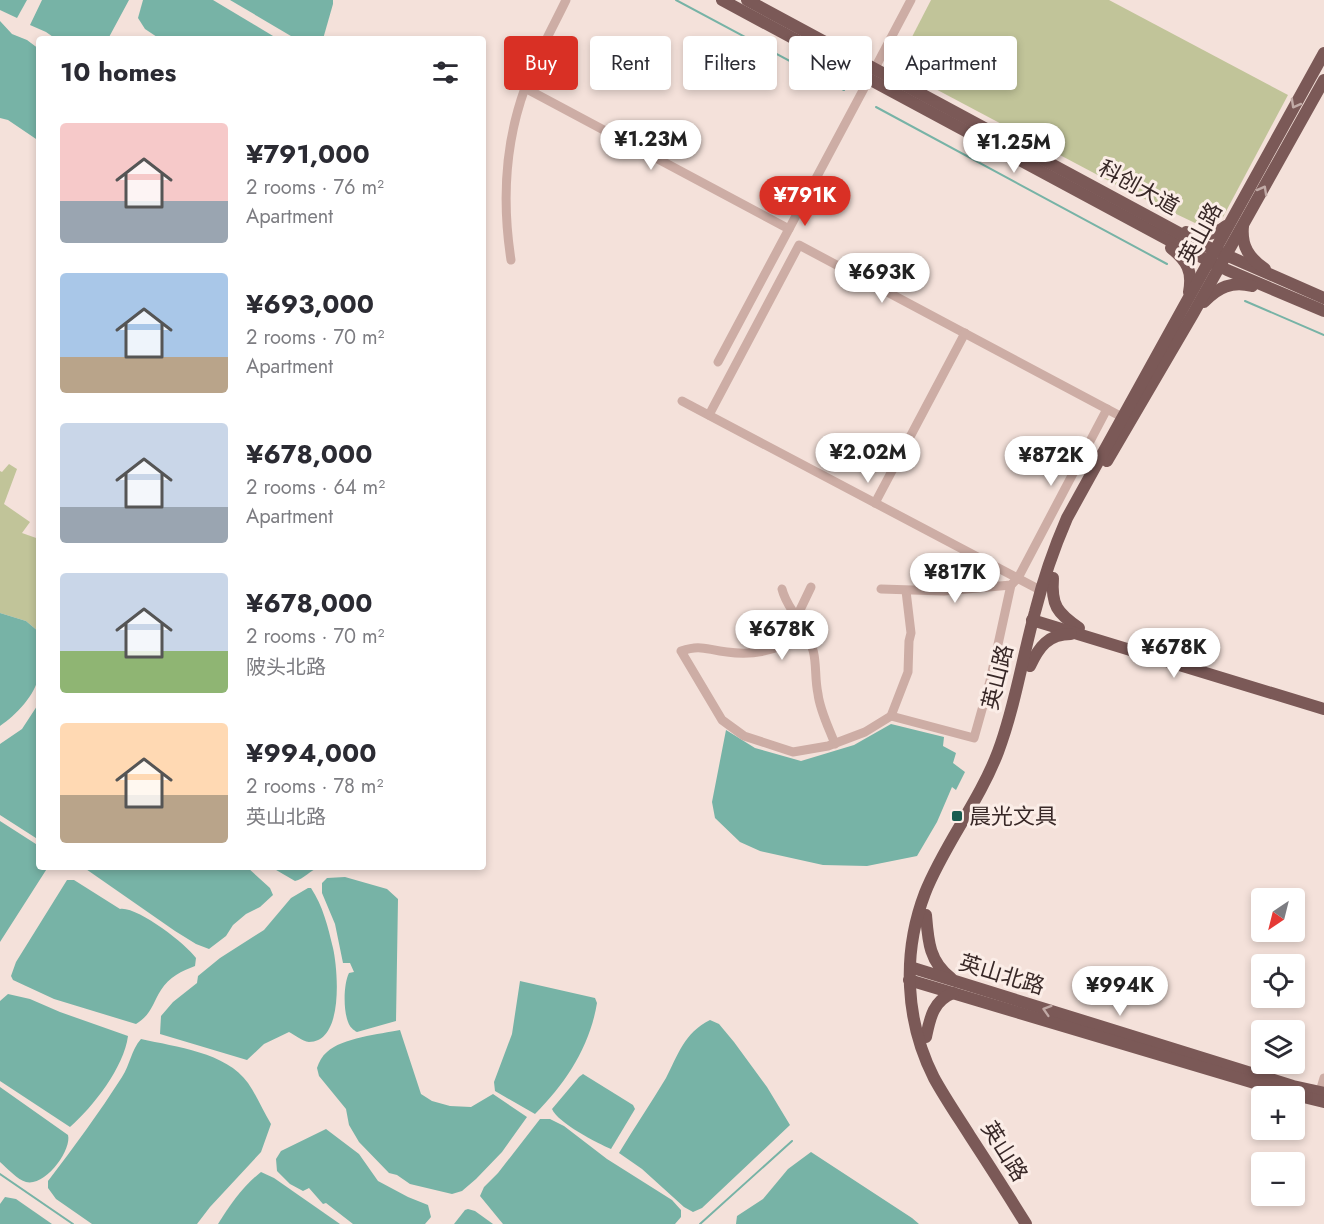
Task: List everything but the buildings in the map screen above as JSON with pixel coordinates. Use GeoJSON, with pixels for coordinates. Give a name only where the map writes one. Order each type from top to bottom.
{"type":"FeatureCollection","features":[{"type":"Feature","properties":{"kind":"main road","name":"科创大道"},"geometry":{"type":"LineString","coordinates":[[722,0],[795,36]]}},
{"type":"Feature","properties":{"kind":"main road","name":"科创大道"},"geometry":{"type":"LineString","coordinates":[[747,0],[808,36]]}},
{"type":"Feature","properties":{"kind":"main road","name":"英山路"},"geometry":{"type":"LineString","coordinates":[[1026,1224],[935,1079],[919,1040],[914,1019],[913,933],[925,892],[982,788],[1004,736],[1037,619],[1071,530],[1090,491],[1193,314],[1217,259],[1229,223],[1324,53]]}},
{"type":"Feature","properties":{"kind":"main road","name":"科创大道"},"geometry":{"type":"LineString","coordinates":[[872,74],[1217,259],[1278,285],[1324,311]]}},
{"type":"Feature","properties":{"kind":"main road","name":"英山路"},"geometry":{"type":"LineString","coordinates":[[1036,1224],[942,1076],[926,1037],[913,975],[926,915],[941,876],[985,800],[1000,767],[1017,719],[1030,666],[1040,590],[1068,518],[1122,417],[1188,302],[1243,224],[1324,80]]}},
{"type":"Feature","properties":{"kind":"main road"},"geometry":{"type":"LineString","coordinates":[[1155,226],[1200,236],[1215,233],[1229,223]]}},
{"type":"Feature","properties":{"kind":"main road"},"geometry":{"type":"LineString","coordinates":[[1243,224],[1243,241],[1250,255],[1278,285]]}},
{"type":"Feature","properties":{"kind":"main road"},"geometry":{"type":"LineString","coordinates":[[1155,226],[1188,265],[1191,278],[1188,302]]}},
{"type":"Feature","properties":{"kind":"main road"},"geometry":{"type":"LineString","coordinates":[[1193,314],[1214,292],[1229,285],[1278,285]]}},
{"type":"Feature","properties":{"kind":"main road","name":"科创大道"},"geometry":{"type":"LineString","coordinates":[[1278,285],[1324,298]]}},
{"type":"Feature","properties":{"kind":"main road"},"geometry":{"type":"LineString","coordinates":[[1053,578],[1052,592],[1056,607],[1078,631],[1324,710]]}},
{"type":"Feature","properties":{"kind":"main road"},"geometry":{"type":"LineString","coordinates":[[1037,619],[1324,703]]}},
{"type":"Feature","properties":{"kind":"main road"},"geometry":{"type":"LineString","coordinates":[[1030,666],[1039,648],[1049,638],[1078,631]]}},
{"type":"Feature","properties":{"kind":"main road"},"geometry":{"type":"LineString","coordinates":[[926,915],[929,943],[934,961],[955,988],[934,1009],[926,1037]]}},
{"type":"Feature","properties":{"kind":"main road","name":"英山北路"},"geometry":{"type":"LineString","coordinates":[[913,975],[1293,1086],[1321,1097]]}},
{"type":"Feature","properties":{"kind":"street"},"geometry":{"type":"LineString","coordinates":[[549,36],[566,0]]}},
{"type":"Feature","properties":{"kind":"street"},"geometry":{"type":"LineString","coordinates":[[872,74],[911,0]]}},
{"type":"Feature","properties":{"kind":"street"},"geometry":{"type":"LineString","coordinates":[[511,260],[507,225],[507,173],[515,121],[524,90]]}},
{"type":"Feature","properties":{"kind":"street"},"geometry":{"type":"LineString","coordinates":[[529,90],[789,229]]}},
{"type":"Feature","properties":{"kind":"street"},"geometry":{"type":"LineString","coordinates":[[718,362],[863,90]]}},
{"type":"Feature","properties":{"kind":"street"},"geometry":{"type":"LineString","coordinates":[[709,415],[799,245],[1122,417]]}},
{"type":"Feature","properties":{"kind":"street"},"geometry":{"type":"LineString","coordinates":[[875,503],[965,333]]}},
{"type":"Feature","properties":{"kind":"street"},"geometry":{"type":"LineString","coordinates":[[682,400],[875,503],[1014,582],[1040,590]]}},
{"type":"Feature","properties":{"kind":"street"},"geometry":{"type":"LineString","coordinates":[[891,716],[974,738],[1014,582],[1107,409]]}},
{"type":"Feature","properties":{"kind":"street"},"geometry":{"type":"LineString","coordinates":[[881,589],[944,591],[1014,582]]}},
{"type":"Feature","properties":{"kind":"street"},"geometry":{"type":"LineString","coordinates":[[799,619],[800,610],[812,587]]}},
{"type":"Feature","properties":{"kind":"street"},"geometry":{"type":"LineString","coordinates":[[782,589],[785,602],[799,619],[803,632],[811,641],[818,695],[835,744]]}},
{"type":"Feature","properties":{"kind":"street"},"geometry":{"type":"LineString","coordinates":[[803,632],[781,647],[750,653],[728,652],[696,646],[681,651],[722,720],[744,736],[793,752],[835,744],[865,732],[891,716],[908,672],[911,633],[906,591]]}},
{"type":"Feature","properties":{"kind":"street"},"geometry":{"type":"LineString","coordinates":[[1321,1097],[1324,1078]]}},
{"type":"Feature","properties":{"kind":"green space"},"geometry":{"type":"Polygon","coordinates":[[[931,0],[1109,0],[1288,95],[1223,217],[1210,226],[1195,223],[1126,190],[937,90],[1017,90],[1017,36],[912,36],[931,0]]]}},
{"type":"Feature","properties":{"kind":"green space"},"geometry":{"type":"Polygon","coordinates":[[[9,464],[17,469],[4,504],[30,522],[22,533],[36,538],[36,629],[26,621],[0,613],[0,471],[2,472],[9,464]]]}},
{"type":"Feature","properties":{"kind":"water"},"geometry":{"type":"Polygon","coordinates":[[[0,0],[27,0],[17,18],[0,10],[0,0]]]}},
{"type":"Feature","properties":{"kind":"water"},"geometry":{"type":"Polygon","coordinates":[[[42,0],[129,0],[110,36],[52,36],[30,25],[42,0]]]}},
{"type":"Feature","properties":{"kind":"water"},"geometry":{"type":"Polygon","coordinates":[[[143,0],[213,0],[273,36],[156,36],[145,29],[138,18],[143,0]]]}},
{"type":"Feature","properties":{"kind":"water"},"geometry":{"type":"Polygon","coordinates":[[[230,0],[333,0],[324,36],[291,36],[230,0]]]}},
{"type":"Feature","properties":{"kind":"water"},"geometry":{"type":"Polygon","coordinates":[[[0,21],[12,34],[36,47],[36,139],[8,120],[0,118],[0,21]]]}},
{"type":"Feature","properties":{"kind":"water"},"geometry":{"type":"Polygon","coordinates":[[[0,613],[26,621],[36,629],[36,684],[30,697],[19,710],[0,726],[0,613]]]}},
{"type":"Feature","properties":{"kind":"water"},"geometry":{"type":"Polygon","coordinates":[[[36,708],[36,838],[0,815],[0,744],[22,729],[36,708]]]}},
{"type":"Feature","properties":{"kind":"water"},"geometry":{"type":"Polygon","coordinates":[[[891,724],[944,737],[943,746],[956,753],[953,763],[965,772],[956,790],[952,787],[937,822],[917,856],[867,866],[823,865],[760,851],[740,842],[715,818],[712,802],[726,730],[755,748],[801,761],[854,745],[891,724]]]}},
{"type":"Feature","properties":{"kind":"water"},"geometry":{"type":"Polygon","coordinates":[[[0,821],[36,844],[36,870],[46,870],[0,942],[0,821]]]}},
{"type":"Feature","properties":{"kind":"water"},"geometry":{"type":"Polygon","coordinates":[[[87,870],[250,870],[270,888],[273,895],[260,907],[246,914],[233,925],[226,936],[209,949],[175,931],[87,870]]]}},
{"type":"Feature","properties":{"kind":"water"},"geometry":{"type":"Polygon","coordinates":[[[276,870],[313,870],[295,881],[276,870]]]}},
{"type":"Feature","properties":{"kind":"water"},"geometry":{"type":"Polygon","coordinates":[[[345,877],[387,889],[398,899],[396,1021],[357,1032],[350,1027],[345,1000],[347,978],[349,973],[354,972],[350,963],[343,963],[335,924],[322,893],[322,883],[327,878],[345,877]]]}},
{"type":"Feature","properties":{"kind":"water"},"geometry":{"type":"Polygon","coordinates":[[[67,880],[74,880],[120,909],[138,913],[149,919],[196,958],[195,966],[176,975],[164,985],[149,1013],[136,1024],[54,999],[13,980],[11,976],[16,962],[67,880]]]}},
{"type":"Feature","properties":{"kind":"water"},"geometry":{"type":"Polygon","coordinates":[[[311,888],[325,917],[336,972],[336,1003],[333,1018],[328,1030],[320,1039],[309,1042],[289,1032],[264,1044],[247,1060],[160,1034],[161,1016],[173,1002],[197,983],[198,976],[220,958],[264,930],[291,898],[311,888]]]}},
{"type":"Feature","properties":{"kind":"water"},"geometry":{"type":"Polygon","coordinates":[[[520,981],[595,998],[597,1003],[589,1034],[575,1063],[557,1090],[535,1114],[495,1091],[494,1082],[512,1034],[520,981]]]}},
{"type":"Feature","properties":{"kind":"water"},"geometry":{"type":"Polygon","coordinates":[[[8,994],[30,999],[128,1036],[120,1060],[106,1086],[70,1127],[0,1081],[0,1001],[8,994]]]}},
{"type":"Feature","properties":{"kind":"water"},"geometry":{"type":"Polygon","coordinates":[[[710,1020],[719,1024],[734,1042],[767,1087],[790,1125],[702,1208],[693,1212],[684,1207],[642,1169],[619,1153],[666,1078],[683,1045],[694,1031],[710,1020]]]}},
{"type":"Feature","properties":{"kind":"water"},"geometry":{"type":"Polygon","coordinates":[[[400,1030],[421,1094],[432,1101],[450,1106],[471,1107],[493,1094],[527,1117],[502,1152],[462,1191],[452,1194],[410,1184],[397,1175],[389,1173],[359,1142],[349,1125],[346,1109],[319,1076],[317,1068],[320,1061],[334,1047],[362,1037],[400,1030]]]}},
{"type":"Feature","properties":{"kind":"water"},"geometry":{"type":"Polygon","coordinates":[[[141,1039],[199,1052],[227,1064],[248,1083],[271,1124],[261,1152],[197,1224],[92,1224],[56,1199],[48,1188],[48,1181],[122,1077],[141,1039]]]}},
{"type":"Feature","properties":{"kind":"water"},"geometry":{"type":"Polygon","coordinates":[[[583,1074],[633,1105],[635,1109],[611,1149],[570,1126],[552,1109],[583,1074]]]}},
{"type":"Feature","properties":{"kind":"water"},"geometry":{"type":"Polygon","coordinates":[[[0,1087],[68,1135],[66,1149],[61,1158],[56,1166],[41,1179],[26,1182],[0,1162],[0,1087]]]}},
{"type":"Feature","properties":{"kind":"water"},"geometry":{"type":"Polygon","coordinates":[[[540,1119],[550,1119],[564,1126],[607,1159],[672,1200],[681,1210],[681,1217],[675,1224],[503,1224],[480,1196],[484,1187],[498,1173],[540,1119]]]}},
{"type":"Feature","properties":{"kind":"water"},"geometry":{"type":"Polygon","coordinates":[[[326,1129],[359,1154],[378,1181],[428,1205],[431,1217],[425,1224],[353,1224],[326,1203],[323,1204],[309,1188],[303,1191],[290,1184],[277,1171],[276,1159],[281,1151],[326,1129]]]}},
{"type":"Feature","properties":{"kind":"water"},"geometry":{"type":"Polygon","coordinates":[[[811,1152],[919,1224],[736,1224],[737,1216],[763,1199],[788,1169],[811,1152]]]}},
{"type":"Feature","properties":{"kind":"water"},"geometry":{"type":"Polygon","coordinates":[[[261,1172],[274,1178],[340,1224],[218,1224],[232,1203],[261,1172]]]}},
{"type":"Feature","properties":{"kind":"water"},"geometry":{"type":"Polygon","coordinates":[[[5,1197],[16,1199],[52,1224],[0,1224],[0,1204],[5,1197]]]}},
{"type":"Feature","properties":{"kind":"water"},"geometry":{"type":"Polygon","coordinates":[[[468,1209],[475,1211],[493,1224],[454,1224],[468,1209]]]}},
{"type":"Feature","properties":{"kind":"waterway"},"geometry":{"type":"LineString","coordinates":[[676,0],[789,61]]}},
{"type":"Feature","properties":{"kind":"waterway"},"geometry":{"type":"LineString","coordinates":[[876,107],[1167,264]]}},
{"type":"Feature","properties":{"kind":"waterway"},"geometry":{"type":"LineString","coordinates":[[1245,301],[1324,335]]}},
{"type":"Feature","properties":{"kind":"waterway"},"geometry":{"type":"LineString","coordinates":[[700,1224],[792,1141]]}},
{"type":"Feature","properties":{"kind":"waterway"},"geometry":{"type":"LineString","coordinates":[[0,1174],[73,1224]]}},
{"type":"Feature","properties":{"kind":"place","name":"晨光文具"},"geometry":{"type":"Point","coordinates":[957,816]}}]}
